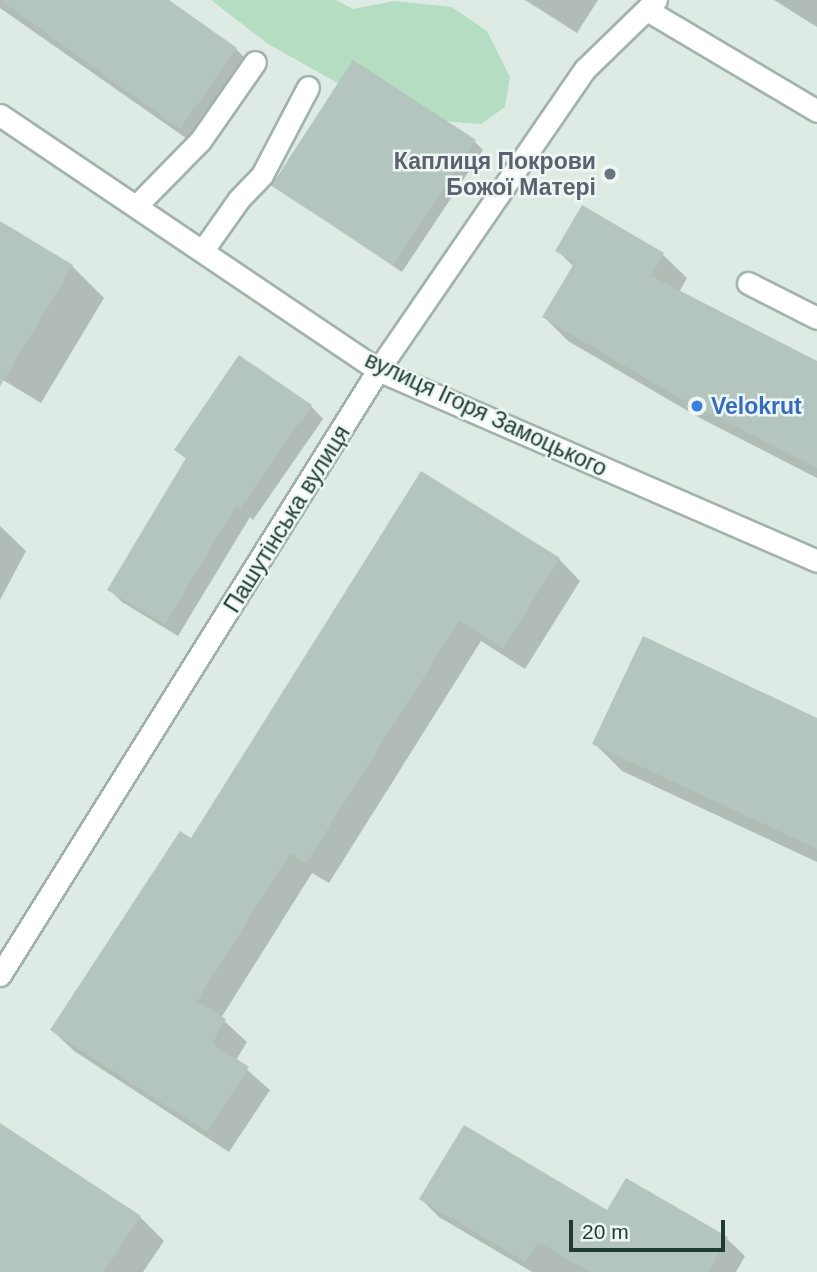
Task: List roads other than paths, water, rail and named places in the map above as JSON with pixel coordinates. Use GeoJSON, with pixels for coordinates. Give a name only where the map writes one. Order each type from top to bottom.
{"type":"FeatureCollection","features":[{"type":"Feature","properties":{"kind":"street","name":"Пашутінська вулиця"},"geometry":{"type":"LineString","coordinates":[[0,975],[378,370],[584,69],[651,5]]}},
{"type":"Feature","properties":{"kind":"street"},"geometry":{"type":"LineString","coordinates":[[651,5],[817,111]]}},
{"type":"Feature","properties":{"kind":"street"},"geometry":{"type":"LineString","coordinates":[[138,204],[200,141],[255,62]]}},
{"type":"Feature","properties":{"kind":"street"},"geometry":{"type":"LineString","coordinates":[[203,250],[239,199],[262,176],[308,87]]}},
{"type":"Feature","properties":{"kind":"street","name":"вулиця Ігоря Замоцького"},"geometry":{"type":"LineString","coordinates":[[0,115],[138,204],[378,370],[817,561]]}},
{"type":"Feature","properties":{"kind":"street"},"geometry":{"type":"LineString","coordinates":[[748,283],[817,318]]}},
{"type":"Feature","properties":{"kind":"place","name":"Каплиця Покрови Божої Матері"},"geometry":{"type":"Point","coordinates":[610,174]}},
{"type":"Feature","properties":{"kind":"place","name":"Velokrut"},"geometry":{"type":"Point","coordinates":[697,406]}}]}
